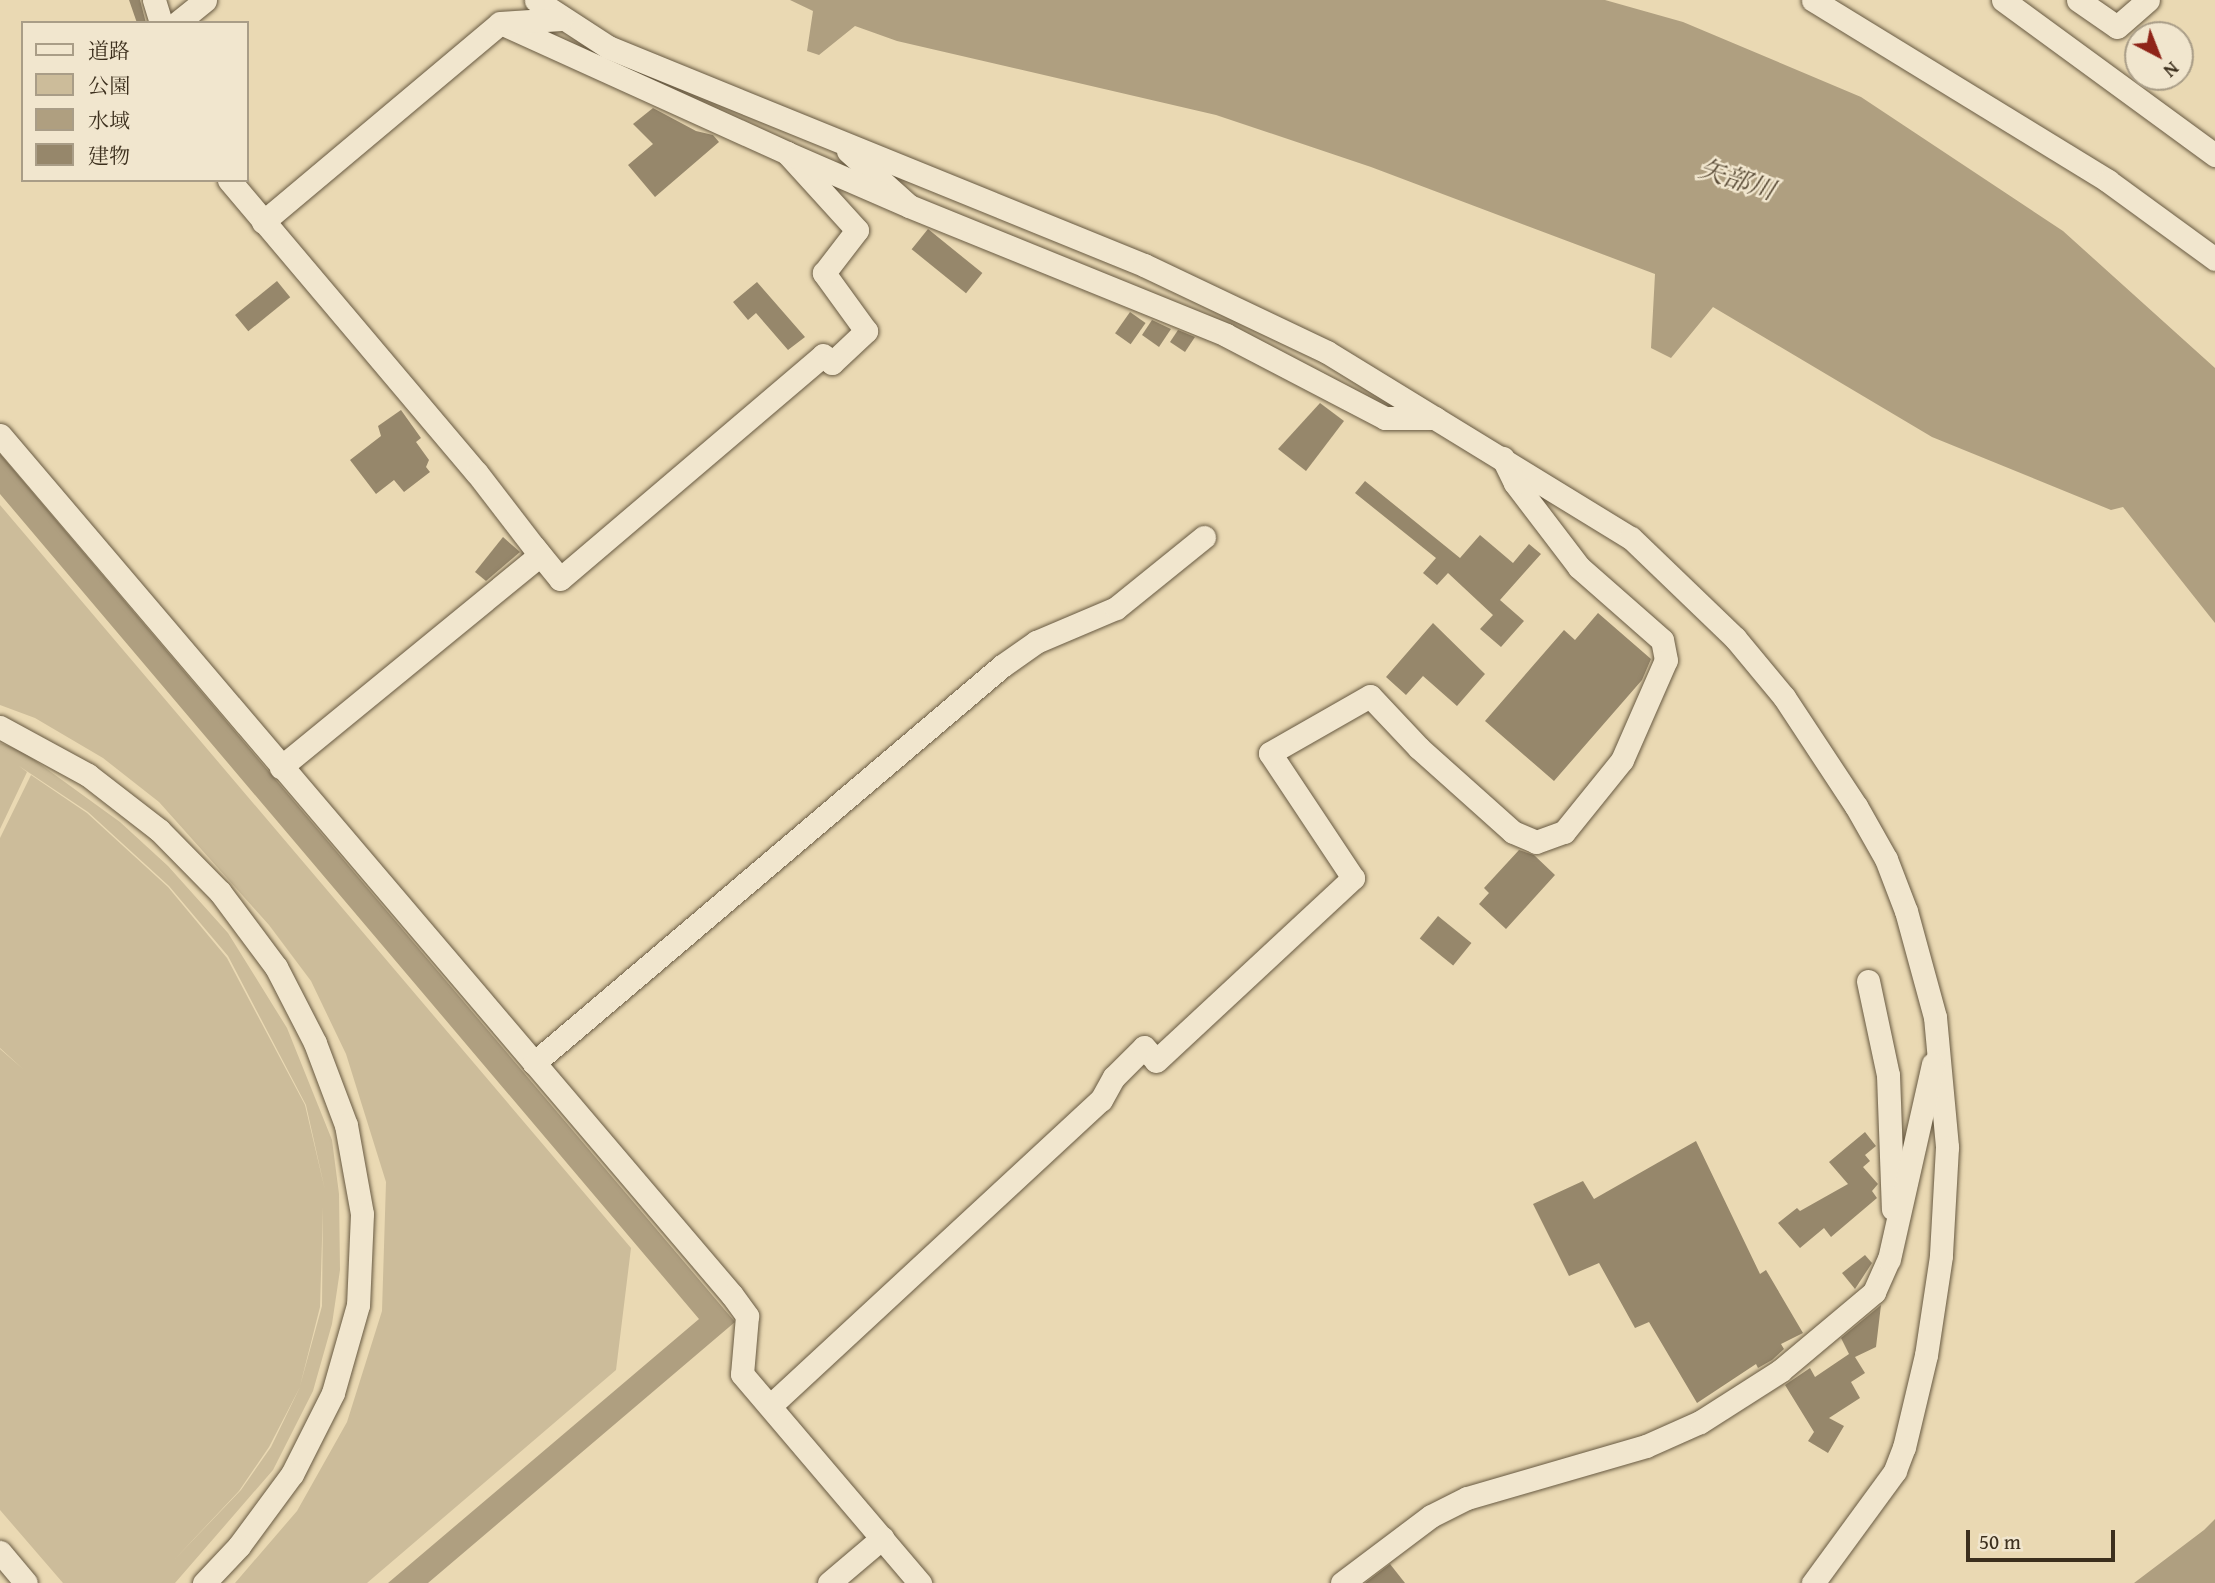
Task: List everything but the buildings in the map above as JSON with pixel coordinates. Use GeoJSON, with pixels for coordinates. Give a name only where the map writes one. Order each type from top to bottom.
{"type":"FeatureCollection","features":[{"type":"Feature","properties":{"kind":"street"},"geometry":{"type":"LineString","coordinates":[[154,0],[160,21]]}},
{"type":"Feature","properties":{"kind":"street"},"geometry":{"type":"LineString","coordinates":[[179,21],[205,0]]}},
{"type":"Feature","properties":{"kind":"street"},"geometry":{"type":"LineString","coordinates":[[536,0],[561,19],[608,47],[1144,265],[1326,352],[1631,538],[1735,638],[1784,697],[1886,859],[1906,911],[1938,1038],[1947,1147],[1941,1256],[1926,1355],[1895,1471],[1813,1583]]}},
{"type":"Feature","properties":{"kind":"street"},"geometry":{"type":"LineString","coordinates":[[1812,0],[2108,181],[2215,259]]}},
{"type":"Feature","properties":{"kind":"street"},"geometry":{"type":"LineString","coordinates":[[2003,0],[2215,155]]}},
{"type":"Feature","properties":{"kind":"street"},"geometry":{"type":"LineString","coordinates":[[2078,0],[2117,27],[2148,0]]}},
{"type":"Feature","properties":{"kind":"street"},"geometry":{"type":"LineString","coordinates":[[263,222],[500,23],[561,19]]}},
{"type":"Feature","properties":{"kind":"street"},"geometry":{"type":"LineString","coordinates":[[500,23],[909,206],[1226,335],[1385,418],[1436,418]]}},
{"type":"Feature","properties":{"kind":"street"},"geometry":{"type":"LineString","coordinates":[[836,141],[909,206]]}},
{"type":"Feature","properties":{"kind":"street"},"geometry":{"type":"LineString","coordinates":[[534,547],[560,579],[823,355],[832,363],[866,331],[824,273],[857,230],[787,153]]}},
{"type":"Feature","properties":{"kind":"street"},"geometry":{"type":"LineString","coordinates":[[231,182],[477,473],[540,555],[281,767]]}},
{"type":"Feature","properties":{"kind":"street"},"geometry":{"type":"LineString","coordinates":[[0,435],[747,1316],[742,1374],[920,1583]]}},
{"type":"Feature","properties":{"kind":"street"},"geometry":{"type":"LineString","coordinates":[[770,1406],[1101,1100],[1114,1077],[1144,1048],[1156,1061],[1353,878],[1270,753],[1370,696],[1428,757],[1513,832],[1536,842],[1564,832],[1622,761],[1666,660],[1662,640],[1579,567],[1515,483],[1503,458]]}},
{"type":"Feature","properties":{"kind":"street"},"geometry":{"type":"LineString","coordinates":[[534,1063],[1003,666],[1036,642],[1126,602],[1204,537]]}},
{"type":"Feature","properties":{"kind":"street"},"geometry":{"type":"LineString","coordinates":[[0,727],[88,775],[159,830],[220,892],[276,967],[315,1043],[346,1125],[362,1214],[359,1292],[333,1393],[292,1474],[240,1546],[204,1583]]}},
{"type":"Feature","properties":{"kind":"street"},"geometry":{"type":"LineString","coordinates":[[1868,981],[1888,1075],[1894,1237]]}},
{"type":"Feature","properties":{"kind":"street"},"geometry":{"type":"LineString","coordinates":[[1342,1583],[1431,1516],[1455,1504],[1646,1446],[1700,1422],[1780,1371],[1874,1292],[1894,1237],[1938,1038]]}},
{"type":"Feature","properties":{"kind":"street"},"geometry":{"type":"LineString","coordinates":[[829,1583],[882,1538]]}},
{"type":"Feature","properties":{"kind":"street"},"geometry":{"type":"LineString","coordinates":[[0,1552],[26,1583]]}},
{"type":"Feature","properties":{"kind":"green space"},"geometry":{"type":"Polygon","coordinates":[[[0,505],[631,1248],[616,1370],[367,1583],[235,1583],[297,1511],[347,1422],[382,1311],[386,1182],[346,1054],[311,981],[269,925],[159,802],[103,758],[35,718],[0,705],[0,505]]]}},
{"type":"Feature","properties":{"kind":"green space"},"geometry":{"type":"Polygon","coordinates":[[[0,743],[22,751],[120,822],[168,866],[228,933],[287,1028],[332,1140],[339,1194],[340,1270],[332,1324],[313,1391],[273,1470],[175,1583],[63,1583],[0,1510],[0,1049],[23,1069],[0,1048],[0,838],[31,775],[87,813],[168,887],[227,958],[305,1105],[325,1190],[306,1105],[228,956],[169,886],[88,812],[19,766],[27,772],[0,829],[0,743]],[[323,1207],[320,1307],[300,1386],[322,1306],[323,1207]],[[300,1387],[269,1447],[239,1491],[174,1560],[241,1490],[271,1447],[300,1387]]]}},
{"type":"Feature","properties":{"kind":"water","name":"矢部川"},"geometry":{"type":"Polygon","coordinates":[[[790,0],[1605,0],[1683,22],[1861,97],[2063,231],[2215,368],[2215,623],[2123,507],[2111,510],[1932,437],[1713,307],[1671,358],[1651,348],[1655,274],[1371,167],[1216,115],[897,41],[855,26],[819,55],[807,51],[813,11],[790,0]]]}},
{"type":"Feature","properties":{"kind":"water"},"geometry":{"type":"Polygon","coordinates":[[[0,454],[735,1322],[428,1583],[388,1583],[699,1319],[0,494],[0,454]]]}},
{"type":"Feature","properties":{"kind":"water"},"geometry":{"type":"Polygon","coordinates":[[[2215,1519],[2215,1583],[2134,1583],[2204,1530],[2215,1519]]]}}]}
